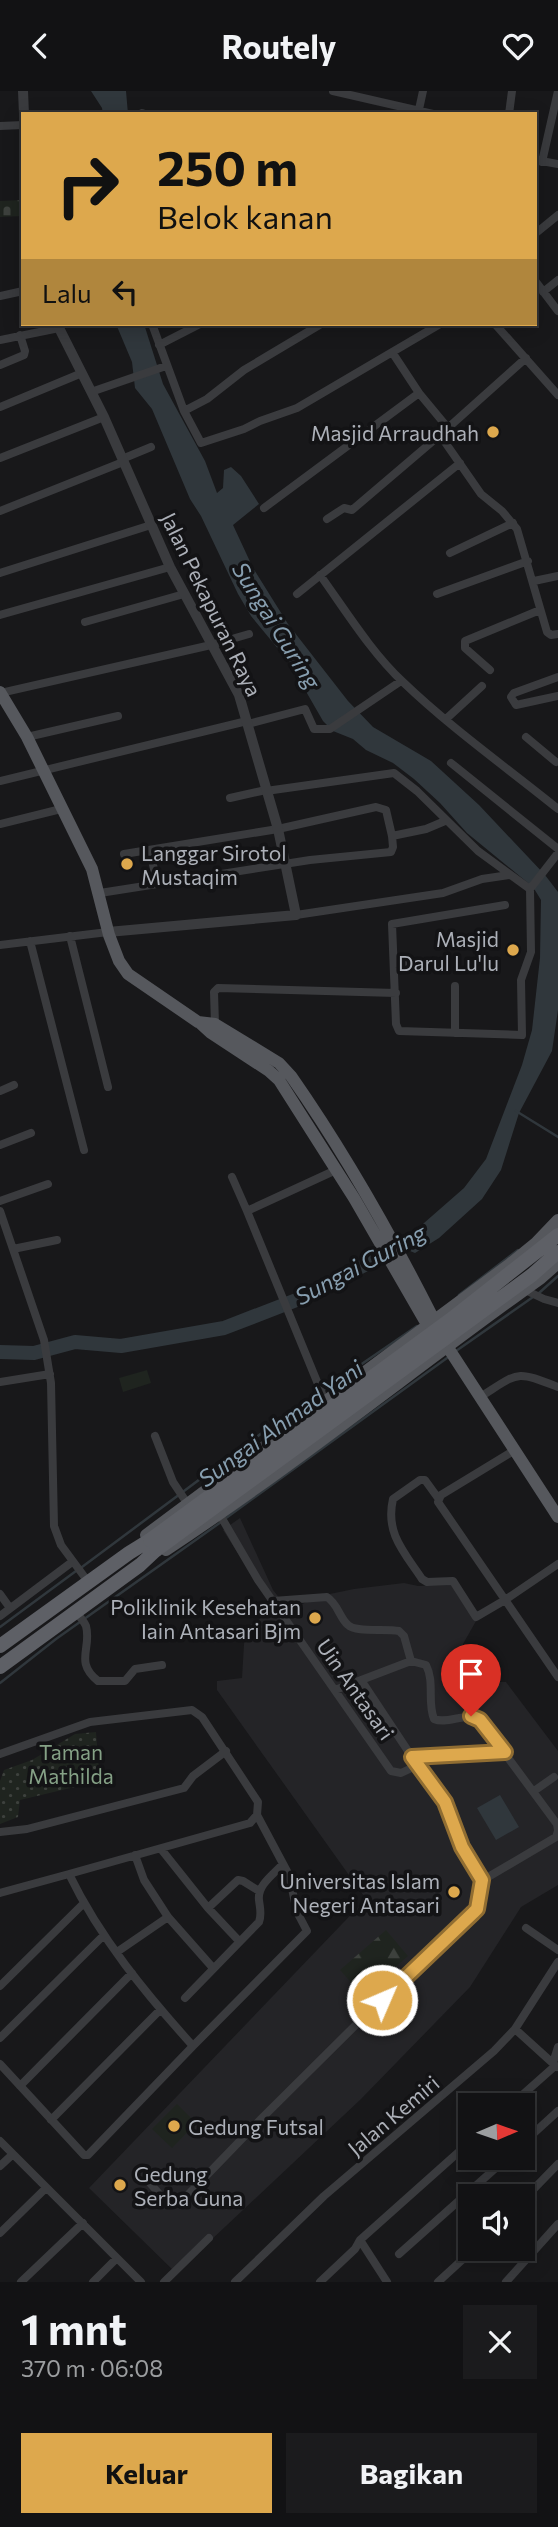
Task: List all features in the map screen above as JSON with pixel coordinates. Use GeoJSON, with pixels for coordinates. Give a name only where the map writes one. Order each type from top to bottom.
{"type":"FeatureCollection","features":[{"type":"Feature","properties":{"kind":"highway"},"geometry":{"type":"LineString","coordinates":[[0,1667],[80,1617],[140,1565],[153,1545],[558,1235]]}},
{"type":"Feature","properties":{"kind":"highway"},"geometry":{"type":"LineString","coordinates":[[0,1646],[86,1579],[132,1551],[153,1545],[532,1275],[558,1252]]}},
{"type":"Feature","properties":{"kind":"main road"},"geometry":{"type":"LineString","coordinates":[[0,693],[27,737],[92,869],[108,932],[119,961],[128,974],[198,1022],[279,1063],[291,1076],[364,1190],[389,1245],[428,1316],[558,1517]]}},
{"type":"Feature","properties":{"kind":"main road"},"geometry":{"type":"LineString","coordinates":[[213,1029],[279,1080],[336,1170],[389,1245]]}},
{"type":"Feature","properties":{"kind":"main road"},"geometry":{"type":"LineString","coordinates":[[132,1551],[146,1535],[187,1503],[323,1398],[384,1356],[428,1316],[481,1285],[536,1243],[558,1220]]}},
{"type":"Feature","properties":{"kind":"main road"},"geometry":{"type":"LineString","coordinates":[[481,1285],[464,1308],[466,1317],[471,1320],[532,1294],[558,1263]]}},
{"type":"Feature","properties":{"kind":"main road"},"geometry":{"type":"LineString","coordinates":[[140,1565],[221,1516],[402,1381],[453,1356],[496,1310]]}},
{"type":"Feature","properties":{"kind":"main road"},"geometry":{"type":"LineString","coordinates":[[384,1356],[403,1353],[409,1356],[411,1363],[402,1381]]}},
{"type":"Feature","properties":{"kind":"street"},"geometry":{"type":"LineString","coordinates":[[23,91],[24,112]]}},
{"type":"Feature","properties":{"kind":"street"},"geometry":{"type":"LineString","coordinates":[[333,91],[418,112],[423,91]]}},
{"type":"Feature","properties":{"kind":"street"},"geometry":{"type":"LineString","coordinates":[[509,112],[512,91]]}},
{"type":"Feature","properties":{"kind":"street"},"geometry":{"type":"LineString","coordinates":[[558,91],[539,161],[558,164]]}},
{"type":"Feature","properties":{"kind":"street"},"geometry":{"type":"LineString","coordinates":[[0,126],[21,125]]}},
{"type":"Feature","properties":{"kind":"street"},"geometry":{"type":"LineString","coordinates":[[537,232],[558,215]]}},
{"type":"Feature","properties":{"kind":"street"},"geometry":{"type":"LineString","coordinates":[[543,292],[558,280]]}},
{"type":"Feature","properties":{"kind":"street"},"geometry":{"type":"LineString","coordinates":[[537,283],[558,311]]}},
{"type":"Feature","properties":{"kind":"street"},"geometry":{"type":"LineString","coordinates":[[0,296],[21,291]]}},
{"type":"Feature","properties":{"kind":"street"},"geometry":{"type":"LineString","coordinates":[[0,340],[58,326]]}},
{"type":"Feature","properties":{"kind":"street","name":"Jalan Pekapuran Raya"},"geometry":{"type":"LineString","coordinates":[[58,326],[104,417],[170,567],[230,675],[278,829],[296,915]]}},
{"type":"Feature","properties":{"kind":"street"},"geometry":{"type":"LineString","coordinates":[[153,326],[184,411],[198,441],[203,443],[297,408],[437,326]]}},
{"type":"Feature","properties":{"kind":"street"},"geometry":{"type":"LineString","coordinates":[[159,345],[197,326]]}},
{"type":"Feature","properties":{"kind":"street"},"geometry":{"type":"LineString","coordinates":[[184,411],[207,399],[244,370],[318,326]]}},
{"type":"Feature","properties":{"kind":"street"},"geometry":{"type":"LineString","coordinates":[[497,326],[558,396]]}},
{"type":"Feature","properties":{"kind":"street"},"geometry":{"type":"LineString","coordinates":[[0,365],[24,355],[20,335]]}},
{"type":"Feature","properties":{"kind":"street"},"geometry":{"type":"LineString","coordinates":[[392,352],[419,393],[449,428]]}},
{"type":"Feature","properties":{"kind":"street"},"geometry":{"type":"LineString","coordinates":[[327,519],[344,508],[352,510],[526,358]]}},
{"type":"Feature","properties":{"kind":"street"},"geometry":{"type":"LineString","coordinates":[[91,392],[166,366]]}},
{"type":"Feature","properties":{"kind":"street"},"geometry":{"type":"LineString","coordinates":[[0,407],[82,373]]}},
{"type":"Feature","properties":{"kind":"street"},"geometry":{"type":"LineString","coordinates":[[264,508],[419,393]]}},
{"type":"Feature","properties":{"kind":"street"},"geometry":{"type":"LineString","coordinates":[[0,458],[104,417]]}},
{"type":"Feature","properties":{"kind":"street"},"geometry":{"type":"LineString","coordinates":[[440,435],[483,496],[513,523],[528,561],[549,634],[558,633]]}},
{"type":"Feature","properties":{"kind":"street"},"geometry":{"type":"LineString","coordinates":[[0,511],[151,447]]}},
{"type":"Feature","properties":{"kind":"street"},"geometry":{"type":"LineString","coordinates":[[297,594],[460,463]]}},
{"type":"Feature","properties":{"kind":"street"},"geometry":{"type":"LineString","coordinates":[[450,553],[513,523]]}},
{"type":"Feature","properties":{"kind":"street"},"geometry":{"type":"LineString","coordinates":[[0,573],[151,525]]}},
{"type":"Feature","properties":{"kind":"street"},"geometry":{"type":"LineString","coordinates":[[437,594],[528,561]]}},
{"type":"Feature","properties":{"kind":"street"},"geometry":{"type":"LineString","coordinates":[[0,615],[170,567]]}},
{"type":"Feature","properties":{"kind":"street"},"geometry":{"type":"LineString","coordinates":[[320,575],[367,640],[401,681],[558,809]]}},
{"type":"Feature","properties":{"kind":"street"},"geometry":{"type":"LineString","coordinates":[[534,580],[558,576]]}},
{"type":"Feature","properties":{"kind":"street"},"geometry":{"type":"LineString","coordinates":[[85,622],[184,594]]}},
{"type":"Feature","properties":{"kind":"street"},"geometry":{"type":"LineString","coordinates":[[490,670],[465,648],[464,642],[540,610]]}},
{"type":"Feature","properties":{"kind":"street"},"geometry":{"type":"LineString","coordinates":[[0,693],[249,634]]}},
{"type":"Feature","properties":{"kind":"street"},"geometry":{"type":"LineString","coordinates":[[558,677],[514,693],[511,697],[516,705],[558,696]]}},
{"type":"Feature","properties":{"kind":"street"},"geometry":{"type":"LineString","coordinates":[[0,781],[305,709],[314,728],[330,729],[401,681]]}},
{"type":"Feature","properties":{"kind":"street"},"geometry":{"type":"LineString","coordinates":[[446,719],[482,685]]}},
{"type":"Feature","properties":{"kind":"street"},"geometry":{"type":"LineString","coordinates":[[27,737],[118,716]]}},
{"type":"Feature","properties":{"kind":"street"},"geometry":{"type":"LineString","coordinates":[[526,737],[557,762]]}},
{"type":"Feature","properties":{"kind":"street"},"geometry":{"type":"LineString","coordinates":[[451,764],[558,851],[531,888],[531,957],[521,981],[523,1033],[516,1036],[399,1031],[396,1024],[393,923],[505,905]]}},
{"type":"Feature","properties":{"kind":"street"},"geometry":{"type":"LineString","coordinates":[[230,798],[266,790],[394,773],[509,875],[531,888]]}},
{"type":"Feature","properties":{"kind":"street"},"geometry":{"type":"LineString","coordinates":[[100,893],[335,857],[391,852],[393,849],[386,810],[379,807],[278,829],[150,852],[124,854]]}},
{"type":"Feature","properties":{"kind":"street"},"geometry":{"type":"LineString","coordinates":[[0,824],[61,809]]}},
{"type":"Feature","properties":{"kind":"street"},"geometry":{"type":"LineString","coordinates":[[392,836],[426,829],[445,821]]}},
{"type":"Feature","properties":{"kind":"street"},"geometry":{"type":"LineString","coordinates":[[150,852],[157,883]]}},
{"type":"Feature","properties":{"kind":"street"},"geometry":{"type":"LineString","coordinates":[[0,945],[296,915],[443,893],[481,879],[509,875]]}},
{"type":"Feature","properties":{"kind":"street"},"geometry":{"type":"LineString","coordinates":[[70,936],[108,1087]]}},
{"type":"Feature","properties":{"kind":"street"},"geometry":{"type":"LineString","coordinates":[[30,941],[84,1150]]}},
{"type":"Feature","properties":{"kind":"street"},"geometry":{"type":"LineString","coordinates":[[394,964],[429,962]]}},
{"type":"Feature","properties":{"kind":"street"},"geometry":{"type":"LineString","coordinates":[[455,986],[455,1033]]}},
{"type":"Feature","properties":{"kind":"street"},"geometry":{"type":"LineString","coordinates":[[213,1029],[214,992],[218,988],[396,993]]}},
{"type":"Feature","properties":{"kind":"street"},"geometry":{"type":"LineString","coordinates":[[0,1090],[14,1085]]}},
{"type":"Feature","properties":{"kind":"street"},"geometry":{"type":"LineString","coordinates":[[0,1146],[31,1133]]}},
{"type":"Feature","properties":{"kind":"street"},"geometry":{"type":"LineString","coordinates":[[247,1211],[336,1170]]}},
{"type":"Feature","properties":{"kind":"street"},"geometry":{"type":"LineString","coordinates":[[232,1177],[323,1398]]}},
{"type":"Feature","properties":{"kind":"street"},"geometry":{"type":"LineString","coordinates":[[0,1201],[47,1184]]}},
{"type":"Feature","properties":{"kind":"street"},"geometry":{"type":"LineString","coordinates":[[0,1211],[47,1356],[54,1449],[54,1526],[57,1538],[86,1579]]}},
{"type":"Feature","properties":{"kind":"street"},"geometry":{"type":"LineString","coordinates":[[13,1249],[57,1240]]}},
{"type":"Feature","properties":{"kind":"street"},"geometry":{"type":"LineString","coordinates":[[532,1294],[558,1303]]}},
{"type":"Feature","properties":{"kind":"street"},"geometry":{"type":"LineString","coordinates":[[0,1382],[50,1374]]}},
{"type":"Feature","properties":{"kind":"street"},"geometry":{"type":"LineString","coordinates":[[480,1397],[522,1374],[558,1388]]}},
{"type":"Feature","properties":{"kind":"street"},"geometry":{"type":"LineString","coordinates":[[155,1436],[173,1482],[187,1503]]}},
{"type":"Feature","properties":{"kind":"street"},"geometry":{"type":"LineString","coordinates":[[438,1498],[515,1450]]}},
{"type":"Feature","properties":{"kind":"street"},"geometry":{"type":"LineString","coordinates":[[558,1564],[505,1600],[476,1617],[453,1581],[424,1581],[401,1548],[390,1523],[393,1499],[423,1479],[438,1498],[439,1505],[505,1600],[558,1677]]}},
{"type":"Feature","properties":{"kind":"street","name":"Uin Antasari"},"geometry":{"type":"LineString","coordinates":[[221,1516],[258,1580],[394,1773],[401,1773],[418,1765]]}},
{"type":"Feature","properties":{"kind":"street"},"geometry":{"type":"LineString","coordinates":[[0,1616],[73,1564]]}},
{"type":"Feature","properties":{"kind":"street"},"geometry":{"type":"LineString","coordinates":[[0,1594],[10,1608]]}},
{"type":"Feature","properties":{"kind":"street"},"geometry":{"type":"LineString","coordinates":[[273,1601],[327,1597],[334,1601],[345,1622],[352,1628],[399,1631],[404,1636],[411,1661]]}},
{"type":"Feature","properties":{"kind":"street"},"geometry":{"type":"LineString","coordinates":[[80,1617],[86,1637],[86,1668],[98,1681],[125,1681],[135,1669],[162,1665]]}},
{"type":"Feature","properties":{"kind":"street"},"geometry":{"type":"LineString","coordinates":[[335,1690],[411,1661],[420,1662],[429,1669],[431,1712],[435,1721],[476,1717],[505,1752],[558,1830],[556,1837],[547,1843],[482,1880]]}},
{"type":"Feature","properties":{"kind":"street"},"geometry":{"type":"LineString","coordinates":[[149,2182],[168,2204],[180,2203],[397,1984],[477,1909],[482,1880],[462,1847],[445,1802],[361,1680]]}},
{"type":"Feature","properties":{"kind":"street"},"geometry":{"type":"LineString","coordinates":[[0,1754],[90,1722],[186,1709],[197,1712],[202,1717],[256,1797],[258,1808],[257,1815],[250,1823],[0,1893]]}},
{"type":"Feature","properties":{"kind":"street"},"geometry":{"type":"LineString","coordinates":[[0,1832],[27,1829],[184,1788],[192,1776],[226,1751]]}},
{"type":"Feature","properties":{"kind":"street"},"geometry":{"type":"LineString","coordinates":[[412,1757],[505,1752]]}},
{"type":"Feature","properties":{"kind":"street"},"geometry":{"type":"LineString","coordinates":[[534,1791],[554,1777]]}},
{"type":"Feature","properties":{"kind":"street"},"geometry":{"type":"LineString","coordinates":[[0,2064],[82,2154],[88,2155],[305,1935],[305,1925],[299,1918],[293,1885],[257,1815]]}},
{"type":"Feature","properties":{"kind":"street"},"geometry":{"type":"LineString","coordinates":[[161,1849],[208,1908],[239,1941]]}},
{"type":"Feature","properties":{"kind":"street"},"geometry":{"type":"LineString","coordinates":[[135,1856],[144,1880],[168,1917],[213,1968]]}},
{"type":"Feature","properties":{"kind":"street"},"geometry":{"type":"LineString","coordinates":[[185,1998],[261,1917],[260,1891],[283,1864]]}},
{"type":"Feature","properties":{"kind":"street"},"geometry":{"type":"LineString","coordinates":[[69,1874],[83,1904],[104,1935],[160,2010],[193,2046]]}},
{"type":"Feature","properties":{"kind":"street"},"geometry":{"type":"LineString","coordinates":[[208,1908],[237,1880],[260,1891]]}},
{"type":"Feature","properties":{"kind":"street"},"geometry":{"type":"LineString","coordinates":[[0,1986],[83,1904]]}},
{"type":"Feature","properties":{"kind":"street"},"geometry":{"type":"LineString","coordinates":[[117,1952],[168,1917]]}},
{"type":"Feature","properties":{"kind":"street"},"geometry":{"type":"LineString","coordinates":[[526,1928],[558,1950]]}},
{"type":"Feature","properties":{"kind":"street"},"geometry":{"type":"LineString","coordinates":[[0,2038],[104,1935]]}},
{"type":"Feature","properties":{"kind":"street","name":"Jalan Kemiri"},"geometry":{"type":"LineString","coordinates":[[235,2282],[324,2196],[494,2051],[515,2029],[558,1962]]}},
{"type":"Feature","properties":{"kind":"street"},"geometry":{"type":"LineString","coordinates":[[20,2085],[132,1973]]}},
{"type":"Feature","properties":{"kind":"street"},"geometry":{"type":"LineString","coordinates":[[51,2120],[160,2010]]}},
{"type":"Feature","properties":{"kind":"street"},"geometry":{"type":"LineString","coordinates":[[515,2029],[555,2066]]}},
{"type":"Feature","properties":{"kind":"street"},"geometry":{"type":"LineString","coordinates":[[525,2093],[555,2066],[558,2047]]}},
{"type":"Feature","properties":{"kind":"street"},"geometry":{"type":"LineString","coordinates":[[536,2131],[558,2111]]}},
{"type":"Feature","properties":{"kind":"street"},"geometry":{"type":"LineString","coordinates":[[0,2141],[141,2282]]}},
{"type":"Feature","properties":{"kind":"street"},"geometry":{"type":"LineString","coordinates":[[320,2282],[355,2249],[360,2240],[458,2153]]}},
{"type":"Feature","properties":{"kind":"street"},"geometry":{"type":"LineString","coordinates":[[0,2166],[13,2154]]}},
{"type":"Feature","properties":{"kind":"street"},"geometry":{"type":"LineString","coordinates":[[535,2188],[558,2164]]}},
{"type":"Feature","properties":{"kind":"street"},"geometry":{"type":"LineString","coordinates":[[399,2254],[494,2170]]}},
{"type":"Feature","properties":{"kind":"street"},"geometry":{"type":"LineString","coordinates":[[0,2233],[46,2187]]}},
{"type":"Feature","properties":{"kind":"street"},"geometry":{"type":"LineString","coordinates":[[21,2282],[83,2223]]}},
{"type":"Feature","properties":{"kind":"street"},"geometry":{"type":"LineString","coordinates":[[506,2282],[558,2224]]}},
{"type":"Feature","properties":{"kind":"street"},"geometry":{"type":"LineString","coordinates":[[164,2282],[209,2238]]}},
{"type":"Feature","properties":{"kind":"street"},"geometry":{"type":"LineString","coordinates":[[360,2240],[387,2282]]}},
{"type":"Feature","properties":{"kind":"street"},"geometry":{"type":"LineString","coordinates":[[93,2282],[117,2258]]}},
{"type":"Feature","properties":{"kind":"street"},"geometry":{"type":"LineString","coordinates":[[438,2282],[461,2261]]}},
{"type":"Feature","properties":{"kind":"shaded area","name":"Universitas Islam Negeri Antasari"},"geometry":{"type":"Polygon","coordinates":[[[240,1518],[273,1590],[289,1610],[320,1596],[354,1589],[404,1583],[418,1586],[455,1585],[476,1621],[463,1644],[464,1681],[506,1682],[558,1751],[558,1885],[521,1907],[470,1987],[361,2099],[176,2273],[89,2188],[366,1899],[217,1690],[217,1681],[242,1678],[245,1628],[274,1610],[223,1530],[240,1518]]]}},
{"type":"Feature","properties":{"kind":"green space"},"geometry":{"type":"Polygon","coordinates":[[[21,200],[21,216],[0,217],[0,201],[21,200]]]}},
{"type":"Feature","properties":{"kind":"green space"},"geometry":{"type":"Polygon","coordinates":[[[147,1370],[151,1383],[123,1392],[119,1378],[147,1370]]]}},
{"type":"Feature","properties":{"kind":"green space","name":"Taman Mathilda"},"geometry":{"type":"Polygon","coordinates":[[[96,1732],[100,1781],[20,1800],[18,1817],[0,1824],[0,1781],[4,1770],[32,1760],[75,1734],[96,1732]]]}},
{"type":"Feature","properties":{"kind":"green space"},"geometry":{"type":"Polygon","coordinates":[[[386,1930],[408,1956],[363,1996],[340,1970],[386,1930]]]}},
{"type":"Feature","properties":{"kind":"green space","name":"Gedung Futsal"},"geometry":{"type":"Polygon","coordinates":[[[177,2104],[196,2123],[172,2148],[152,2129],[177,2104]]]}},
{"type":"Feature","properties":{"kind":"water"},"geometry":{"type":"Polygon","coordinates":[[[91,91],[126,91],[128,112],[103,112],[91,91]]]}},
{"type":"Feature","properties":{"kind":"water"},"geometry":{"type":"Polygon","coordinates":[[[117,326],[145,326],[163,384],[205,461],[217,493],[223,488],[224,470],[231,467],[241,476],[259,504],[233,525],[253,568],[288,624],[348,701],[373,727],[431,761],[479,805],[558,892],[558,1010],[552,1051],[519,1113],[501,1170],[482,1199],[439,1238],[415,1253],[410,1251],[366,1271],[361,1265],[408,1237],[464,1188],[486,1159],[522,1065],[532,1030],[540,958],[541,900],[533,887],[467,833],[414,779],[353,739],[333,731],[323,721],[289,662],[251,616],[238,594],[201,516],[190,499],[152,409],[135,388],[132,362],[117,326]]]}},
{"type":"Feature","properties":{"kind":"water"},"geometry":{"type":"Polygon","coordinates":[[[500,1795],[519,1827],[496,1840],[477,1808],[500,1795]]]}},
{"type":"Feature","properties":{"kind":"waterway"},"geometry":{"type":"LineString","coordinates":[[516,1111],[558,1137]]}},
{"type":"Feature","properties":{"kind":"waterway","name":"Sungai Ahmad Yani"},"geometry":{"type":"LineString","coordinates":[[459,1295],[518,1250]]}},
{"type":"Feature","properties":{"kind":"waterway","name":"Sungai Guring"},"geometry":{"type":"LineString","coordinates":[[0,1352],[34,1353],[75,1342],[121,1346],[224,1328],[299,1299],[376,1259]]}},
{"type":"Feature","properties":{"kind":"waterway","name":"Sungai Ahmad Yani"},"geometry":{"type":"LineString","coordinates":[[539,1293],[558,1276]]}},
{"type":"Feature","properties":{"kind":"waterway","name":"Sungai Ahmad Yani"},"geometry":{"type":"LineString","coordinates":[[456,1351],[533,1297]]}},
{"type":"Feature","properties":{"kind":"waterway","name":"Sungai Ahmad Yani"},"geometry":{"type":"LineString","coordinates":[[82,1567],[270,1427],[417,1326]]}},
{"type":"Feature","properties":{"kind":"waterway","name":"Sungai Ahmad Yani"},"geometry":{"type":"LineString","coordinates":[[226,1518],[447,1358]]}},
{"type":"Feature","properties":{"kind":"waterway","name":"Sungai Ahmad Yani"},"geometry":{"type":"LineString","coordinates":[[0,1683],[56,1639],[221,1522]]}},
{"type":"Feature","properties":{"kind":"waterway","name":"Sungai Ahmad Yani"},"geometry":{"type":"LineString","coordinates":[[0,1627],[76,1571]]}},
{"type":"Feature","properties":{"kind":"place","name":"Masjid Arraudhah"},"geometry":{"type":"Point","coordinates":[493,432]}},
{"type":"Feature","properties":{"kind":"place","name":"Langgar Sirotol Mustaqim"},"geometry":{"type":"Point","coordinates":[127,864]}},
{"type":"Feature","properties":{"kind":"place","name":"Masjid Darul Lu'lu"},"geometry":{"type":"Point","coordinates":[513,950]}},
{"type":"Feature","properties":{"kind":"place","name":"Poliklinik Kesehatan Iain Antasari Bjm"},"geometry":{"type":"Point","coordinates":[315,1618]}},
{"type":"Feature","properties":{"kind":"place","name":"Universitas Islam Negeri Antasari"},"geometry":{"type":"Point","coordinates":[454,1892]}},
{"type":"Feature","properties":{"kind":"place","name":"Gedung Futsal"},"geometry":{"type":"Point","coordinates":[174,2126]}},
{"type":"Feature","properties":{"kind":"place","name":"Gedung Serba Guna"},"geometry":{"type":"Point","coordinates":[120,2185]}},
{"type":"Feature","properties":{"kind":"route"},"geometry":{"type":"LineString","coordinates":[[382,2000],[477,1909],[482,1880],[458,1839],[445,1802],[412,1757],[505,1752],[480,1720],[471,1716]]}}]}
